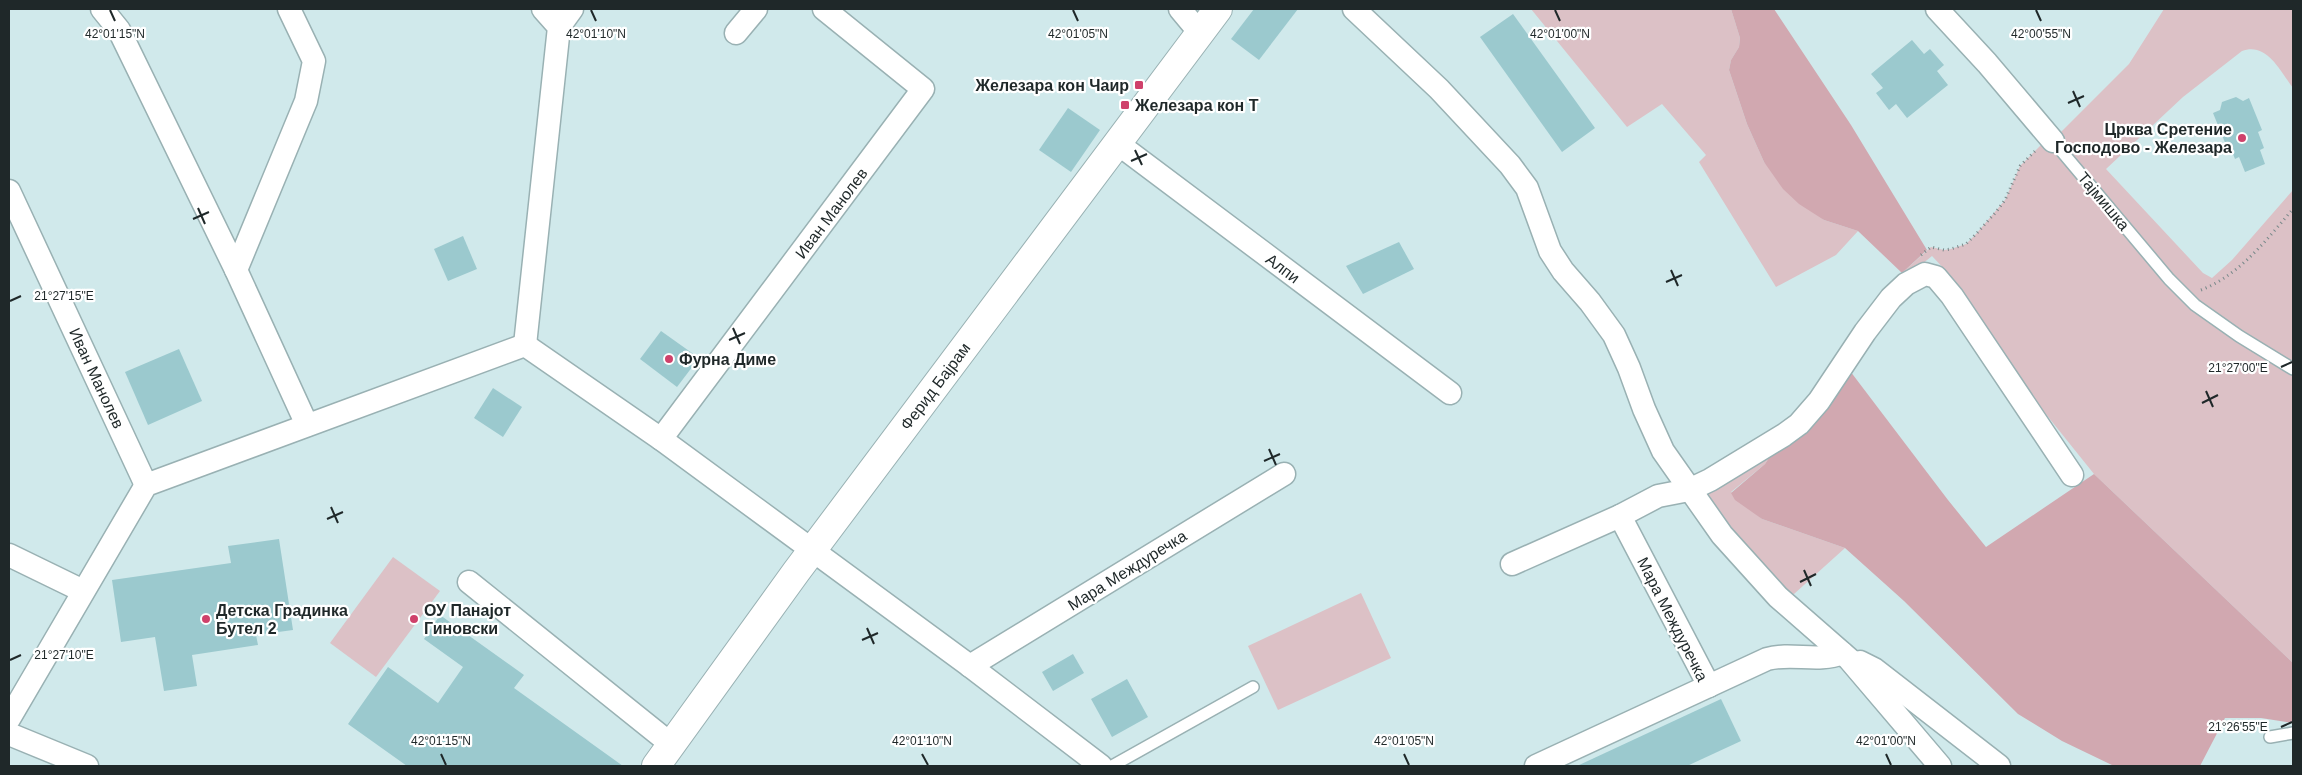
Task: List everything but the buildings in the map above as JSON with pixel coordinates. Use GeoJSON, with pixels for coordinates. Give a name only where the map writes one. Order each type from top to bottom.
{"type":"FeatureCollection","features":[{"type":"Feature","properties":{"kind":"street"},"geometry":{"type":"LineString","coordinates":[[102,9],[119,30],[236,270],[307,426]]}},
{"type":"Feature","properties":{"kind":"street"},"geometry":{"type":"LineString","coordinates":[[236,270],[306,101],[314,61],[289,9]]}},
{"type":"Feature","properties":{"kind":"street"},"geometry":{"type":"LineString","coordinates":[[543,9],[559,27]]}},
{"type":"Feature","properties":{"kind":"street"},"geometry":{"type":"LineString","coordinates":[[525,345],[559,27],[572,9]]}},
{"type":"Feature","properties":{"kind":"street"},"geometry":{"type":"LineString","coordinates":[[736,33],[756,9]]}},
{"type":"Feature","properties":{"kind":"street","name":"Иван Манолев"},"geometry":{"type":"LineString","coordinates":[[661,438],[923,90],[824,9]]}},
{"type":"Feature","properties":{"kind":"street"},"geometry":{"type":"LineString","coordinates":[[1180,9],[1200,33]]}},
{"type":"Feature","properties":{"kind":"street","name":"Ферид Бајрам"},"geometry":{"type":"LineString","coordinates":[[656,766],[812,551],[1218,9]]}},
{"type":"Feature","properties":{"kind":"street"},"geometry":{"type":"LineString","coordinates":[[1354,9],[1439,89],[1510,165],[1527,188],[1550,251],[1563,271],[1590,302],[1614,335],[1629,368],[1644,410],[1663,451],[1722,535],[1778,597],[1845,656],[1940,766]]}},
{"type":"Feature","properties":{"kind":"street","name":"Тајмишка"},"geometry":{"type":"LineString","coordinates":[[1937,9],[1987,63],[2051,139]]}},
{"type":"Feature","properties":{"kind":"street","name":"Алпи"},"geometry":{"type":"LineString","coordinates":[[1116,143],[1450,393]]}},
{"type":"Feature","properties":{"kind":"street","name":"Иван Манолев"},"geometry":{"type":"LineString","coordinates":[[9,191],[146,485]]}},
{"type":"Feature","properties":{"kind":"street"},"geometry":{"type":"LineString","coordinates":[[1512,564],[1620,516],[1658,496],[1689,490],[1729,469],[1799,424],[1819,401],[1860,339],[1891,298],[1906,284],[1925,274],[1936,277],[1952,296],[2072,475]]}},
{"type":"Feature","properties":{"kind":"street"},"geometry":{"type":"LineString","coordinates":[[525,345],[661,438],[970,666],[1101,766]]}},
{"type":"Feature","properties":{"kind":"street"},"geometry":{"type":"LineString","coordinates":[[9,718],[146,485],[525,345]]}},
{"type":"Feature","properties":{"kind":"street","name":"Мара Междуречка"},"geometry":{"type":"LineString","coordinates":[[970,666],[1284,474]]}},
{"type":"Feature","properties":{"kind":"street","name":"Мара Междуречка"},"geometry":{"type":"LineString","coordinates":[[1536,766],[1709,686],[1620,516]]}},
{"type":"Feature","properties":{"kind":"street"},"geometry":{"type":"LineString","coordinates":[[9,555],[83,591]]}},
{"type":"Feature","properties":{"kind":"street"},"geometry":{"type":"LineString","coordinates":[[469,582],[672,745]]}},
{"type":"Feature","properties":{"kind":"street"},"geometry":{"type":"LineString","coordinates":[[1709,686],[1779,656],[1820,658],[1845,656],[1874,669],[1999,766]]}},
{"type":"Feature","properties":{"kind":"street"},"geometry":{"type":"LineString","coordinates":[[9,734],[87,766]]}},
{"type":"Feature","properties":{"kind":"lane","name":"Тајмишка"},"geometry":{"type":"LineString","coordinates":[[2051,139],[2184,294],[2214,320],[2293,369]]}},
{"type":"Feature","properties":{"kind":"lane"},"geometry":{"type":"LineString","coordinates":[[1112,766],[1253,687]]}},
{"type":"Feature","properties":{"kind":"lane"},"geometry":{"type":"LineString","coordinates":[[2270,737],[2293,733]]}},
{"type":"Feature","properties":{"kind":"path"},"geometry":{"type":"LineString","coordinates":[[1916,260],[1931,247],[1944,250],[1966,244],[2005,200],[2020,166],[2051,139]]}},
{"type":"Feature","properties":{"kind":"path"},"geometry":{"type":"LineString","coordinates":[[2184,294],[2208,287],[2235,270],[2293,209]]}},
{"type":"Feature","properties":{"kind":"shaded area"},"geometry":{"type":"Polygon","coordinates":[[[1531,9],[1731,9],[1740,38],[1739,47],[1731,60],[1729,70],[1747,124],[1764,162],[1824,220],[1858,231],[1836,255],[1776,287],[1699,162],[1706,155],[1662,104],[1627,127],[1531,9]]]}},
{"type":"Feature","properties":{"kind":"shaded area"},"geometry":{"type":"Polygon","coordinates":[[[1731,9],[1774,9],[1851,125],[1927,250],[1902,273],[1858,231],[1824,220],[1799,204],[1783,189],[1764,162],[1747,124],[1729,70],[1731,60],[1739,47],[1740,38],[1731,9]]]}},
{"type":"Feature","properties":{"kind":"shaded area"},"geometry":{"type":"Polygon","coordinates":[[[2164,9],[2293,9],[2293,88],[2278,66],[2266,54],[2251,49],[2242,51],[2183,97],[2106,169],[2203,273],[2212,278],[2232,260],[2293,190],[2293,663],[2094,474],[2045,413],[1947,272],[1932,256],[1906,277],[1902,273],[1931,247],[1944,250],[1951,249],[1966,244],[1976,234],[2005,200],[2020,166],[2049,137],[2053,140],[2129,64],[2164,9]]]}},
{"type":"Feature","properties":{"kind":"shaded area"},"geometry":{"type":"Polygon","coordinates":[[[1844,363],[1986,547],[2094,474],[2293,663],[2293,723],[2261,718],[2225,718],[2200,766],[2114,766],[2062,741],[2018,714],[1904,601],[1845,548],[1762,519],[1735,500],[1731,493],[1765,464],[1784,435],[1844,363]]]}},
{"type":"Feature","properties":{"kind":"shaded area"},"geometry":{"type":"Polygon","coordinates":[[[1784,435],[1765,464],[1731,492],[1762,519],[1845,548],[1784,603],[1689,490],[1784,435]]]}},
{"type":"Feature","properties":{"kind":"shaded area"},"geometry":{"type":"Polygon","coordinates":[[[393,557],[440,591],[376,677],[330,643],[393,557]]]}},
{"type":"Feature","properties":{"kind":"shaded area"},"geometry":{"type":"Polygon","coordinates":[[[1361,593],[1391,658],[1278,710],[1248,646],[1361,593]]]}},
{"type":"Feature","properties":{"kind":"place","name":"Железара кон Чаир"},"geometry":{"type":"Point","coordinates":[1139,85]}},
{"type":"Feature","properties":{"kind":"place","name":"Железара кон Т"},"geometry":{"type":"Point","coordinates":[1125,105]}},
{"type":"Feature","properties":{"kind":"place","name":"Црква Сретение Господово - Железара"},"geometry":{"type":"Point","coordinates":[2242,138]}},
{"type":"Feature","properties":{"kind":"place","name":"Фурна Диме"},"geometry":{"type":"Point","coordinates":[669,359]}},
{"type":"Feature","properties":{"kind":"place","name":"Детска Градинка Бутел 2"},"geometry":{"type":"Point","coordinates":[206,619]}},
{"type":"Feature","properties":{"kind":"place","name":"ОУ Панајот Гиновски"},"geometry":{"type":"Point","coordinates":[414,619]}}]}
